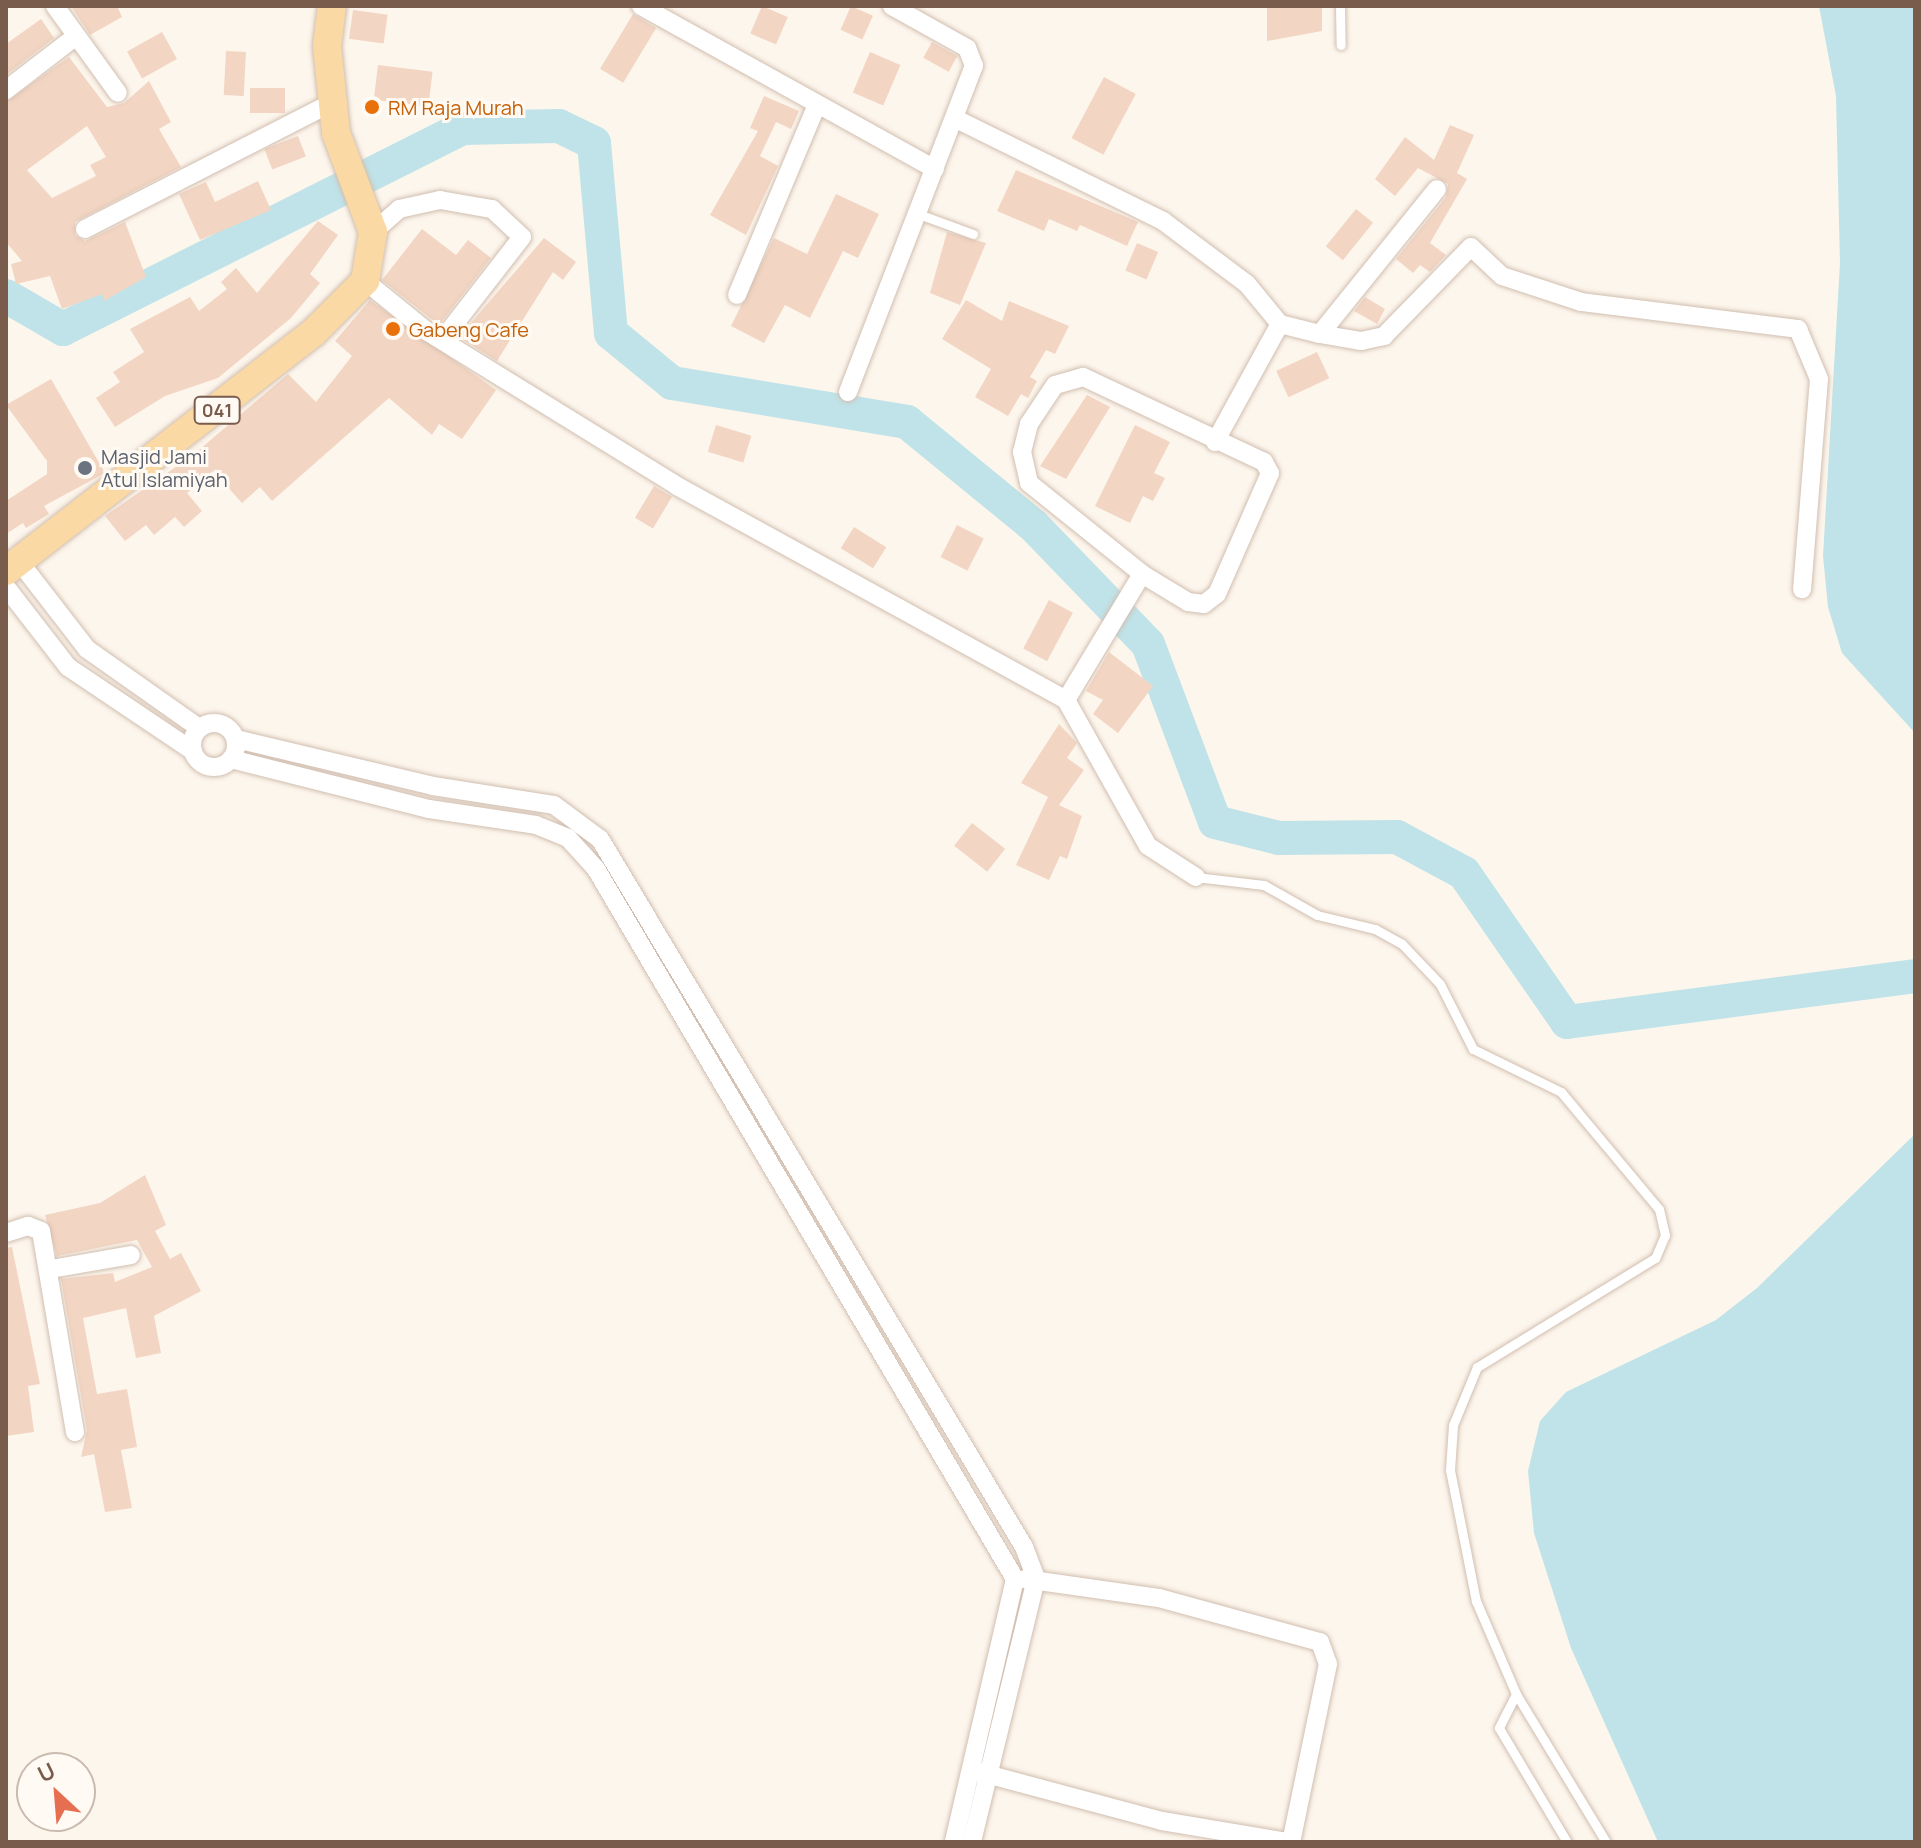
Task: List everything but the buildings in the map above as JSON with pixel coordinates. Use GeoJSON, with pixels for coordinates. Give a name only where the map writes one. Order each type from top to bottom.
{"type":"FeatureCollection","features":[{"type":"Feature","properties":{"kind":"main road"},"geometry":{"type":"LineString","coordinates":[[332,6],[331,103],[340,152],[369,224],[365,281]]}},
{"type":"Feature","properties":{"kind":"main road","name":"041"},"geometry":{"type":"LineString","coordinates":[[13,566],[313,333],[365,281]]}},
{"type":"Feature","properties":{"kind":"street"},"geometry":{"type":"LineString","coordinates":[[55,6],[118,93]]}},
{"type":"Feature","properties":{"kind":"street"},"geometry":{"type":"LineString","coordinates":[[641,6],[935,169]]}},
{"type":"Feature","properties":{"kind":"street"},"geometry":{"type":"LineString","coordinates":[[848,392],[916,213],[958,120],[973,56],[892,6]]}},
{"type":"Feature","properties":{"kind":"street"},"geometry":{"type":"LineString","coordinates":[[6,90],[76,36]]}},
{"type":"Feature","properties":{"kind":"street"},"geometry":{"type":"LineString","coordinates":[[85,229],[331,103]]}},
{"type":"Feature","properties":{"kind":"street"},"geometry":{"type":"LineString","coordinates":[[737,295],[817,105]]}},
{"type":"Feature","properties":{"kind":"street"},"geometry":{"type":"LineString","coordinates":[[958,120],[1175,229],[1247,284],[1280,324],[1320,334],[1361,341],[1384,336],[1471,247],[1502,276],[1581,302],[1798,329],[1819,379],[1802,589]]}},
{"type":"Feature","properties":{"kind":"street"},"geometry":{"type":"LineString","coordinates":[[1320,334],[1437,189]]}},
{"type":"Feature","properties":{"kind":"street"},"geometry":{"type":"LineString","coordinates":[[369,224],[399,209],[440,200],[492,209],[522,237],[442,340]]}},
{"type":"Feature","properties":{"kind":"street"},"geometry":{"type":"LineString","coordinates":[[365,281],[442,340],[677,486],[1066,700],[1148,846],[1196,877]]}},
{"type":"Feature","properties":{"kind":"street"},"geometry":{"type":"LineString","coordinates":[[1215,442],[1280,324]]}},
{"type":"Feature","properties":{"kind":"street"},"geometry":{"type":"LineString","coordinates":[[1073,375],[1264,462],[1270,473],[1217,594],[1204,604],[1188,602],[1142,574],[1029,483],[1022,452],[1029,424],[1055,385],[1073,375]]}},
{"type":"Feature","properties":{"kind":"street"},"geometry":{"type":"LineString","coordinates":[[13,566],[87,649],[199,728],[220,723],[236,739],[433,786],[554,805],[579,819],[600,839],[977,1477],[1024,1547],[1036,1579],[980,1772],[954,1842]]}},
{"type":"Feature","properties":{"kind":"street"},"geometry":{"type":"LineString","coordinates":[[1066,700],[1128,602],[1142,574]]}},
{"type":"Feature","properties":{"kind":"street"},"geometry":{"type":"LineString","coordinates":[[6,587],[68,667],[193,751],[209,767],[231,759],[429,809],[536,825],[568,838],[618,905],[957,1489],[1015,1579],[980,1772],[972,1842]]}},
{"type":"Feature","properties":{"kind":"street"},"geometry":{"type":"LineString","coordinates":[[193,751],[199,728]]}},
{"type":"Feature","properties":{"kind":"street"},"geometry":{"type":"LineString","coordinates":[[231,759],[236,739]]}},
{"type":"Feature","properties":{"kind":"street"},"geometry":{"type":"LineString","coordinates":[[429,809],[433,786]]}},
{"type":"Feature","properties":{"kind":"street"},"geometry":{"type":"LineString","coordinates":[[731,1100],[751,1090]]}},
{"type":"Feature","properties":{"kind":"street"},"geometry":{"type":"LineString","coordinates":[[6,1233],[28,1226],[41,1231],[51,1269],[75,1432]]}},
{"type":"Feature","properties":{"kind":"street"},"geometry":{"type":"LineString","coordinates":[[51,1269],[131,1255]]}},
{"type":"Feature","properties":{"kind":"street"},"geometry":{"type":"LineString","coordinates":[[957,1489],[977,1477]]}},
{"type":"Feature","properties":{"kind":"street"},"geometry":{"type":"LineString","coordinates":[[980,1772],[1162,1821],[1289,1842],[1328,1664],[1320,1642],[1159,1598],[1036,1579],[1015,1579]]}},
{"type":"Feature","properties":{"kind":"lane"},"geometry":{"type":"LineString","coordinates":[[1340,6],[1341,45]]}},
{"type":"Feature","properties":{"kind":"lane"},"geometry":{"type":"LineString","coordinates":[[916,213],[973,234]]}},
{"type":"Feature","properties":{"kind":"lane"},"geometry":{"type":"LineString","coordinates":[[1196,877],[1264,885],[1317,915],[1375,929],[1402,944],[1440,984],[1473,1049],[1561,1092],[1659,1209],[1665,1235],[1655,1258],[1477,1367],[1453,1425],[1450,1470],[1460,1545],[1516,1694],[1606,1842]]}},
{"type":"Feature","properties":{"kind":"lane"},"geometry":{"type":"LineString","coordinates":[[1516,1694],[1499,1728],[1567,1842]]}},
{"type":"Feature","properties":{"kind":"water"},"geometry":{"type":"Polygon","coordinates":[[[1819,6],[1915,6],[1915,733],[1842,653],[1828,607],[1823,556],[1840,263],[1836,96],[1819,6]]]}},
{"type":"Feature","properties":{"kind":"water"},"geometry":{"type":"Polygon","coordinates":[[[1915,1134],[1915,1842],[1658,1842],[1571,1648],[1534,1533],[1528,1471],[1540,1421],[1566,1392],[1716,1320],[1757,1288],[1915,1134]]]}},
{"type":"Feature","properties":{"kind":"waterway"},"geometry":{"type":"LineString","coordinates":[[6,296],[63,329],[462,128],[559,126],[594,143],[611,333],[672,383],[907,422],[1033,525],[1148,644],[1215,822],[1279,838],[1397,837],[1464,873],[1567,1022],[1915,976]]}},
{"type":"Feature","properties":{"kind":"place","name":"RM Raja Murah"},"geometry":{"type":"Point","coordinates":[372,107]}},
{"type":"Feature","properties":{"kind":"place","name":"Gabeng Cafe"},"geometry":{"type":"Point","coordinates":[393,329]}},
{"type":"Feature","properties":{"kind":"place","name":"Masjid Jami Atul Islamiyah"},"geometry":{"type":"Point","coordinates":[85,468]}}]}
